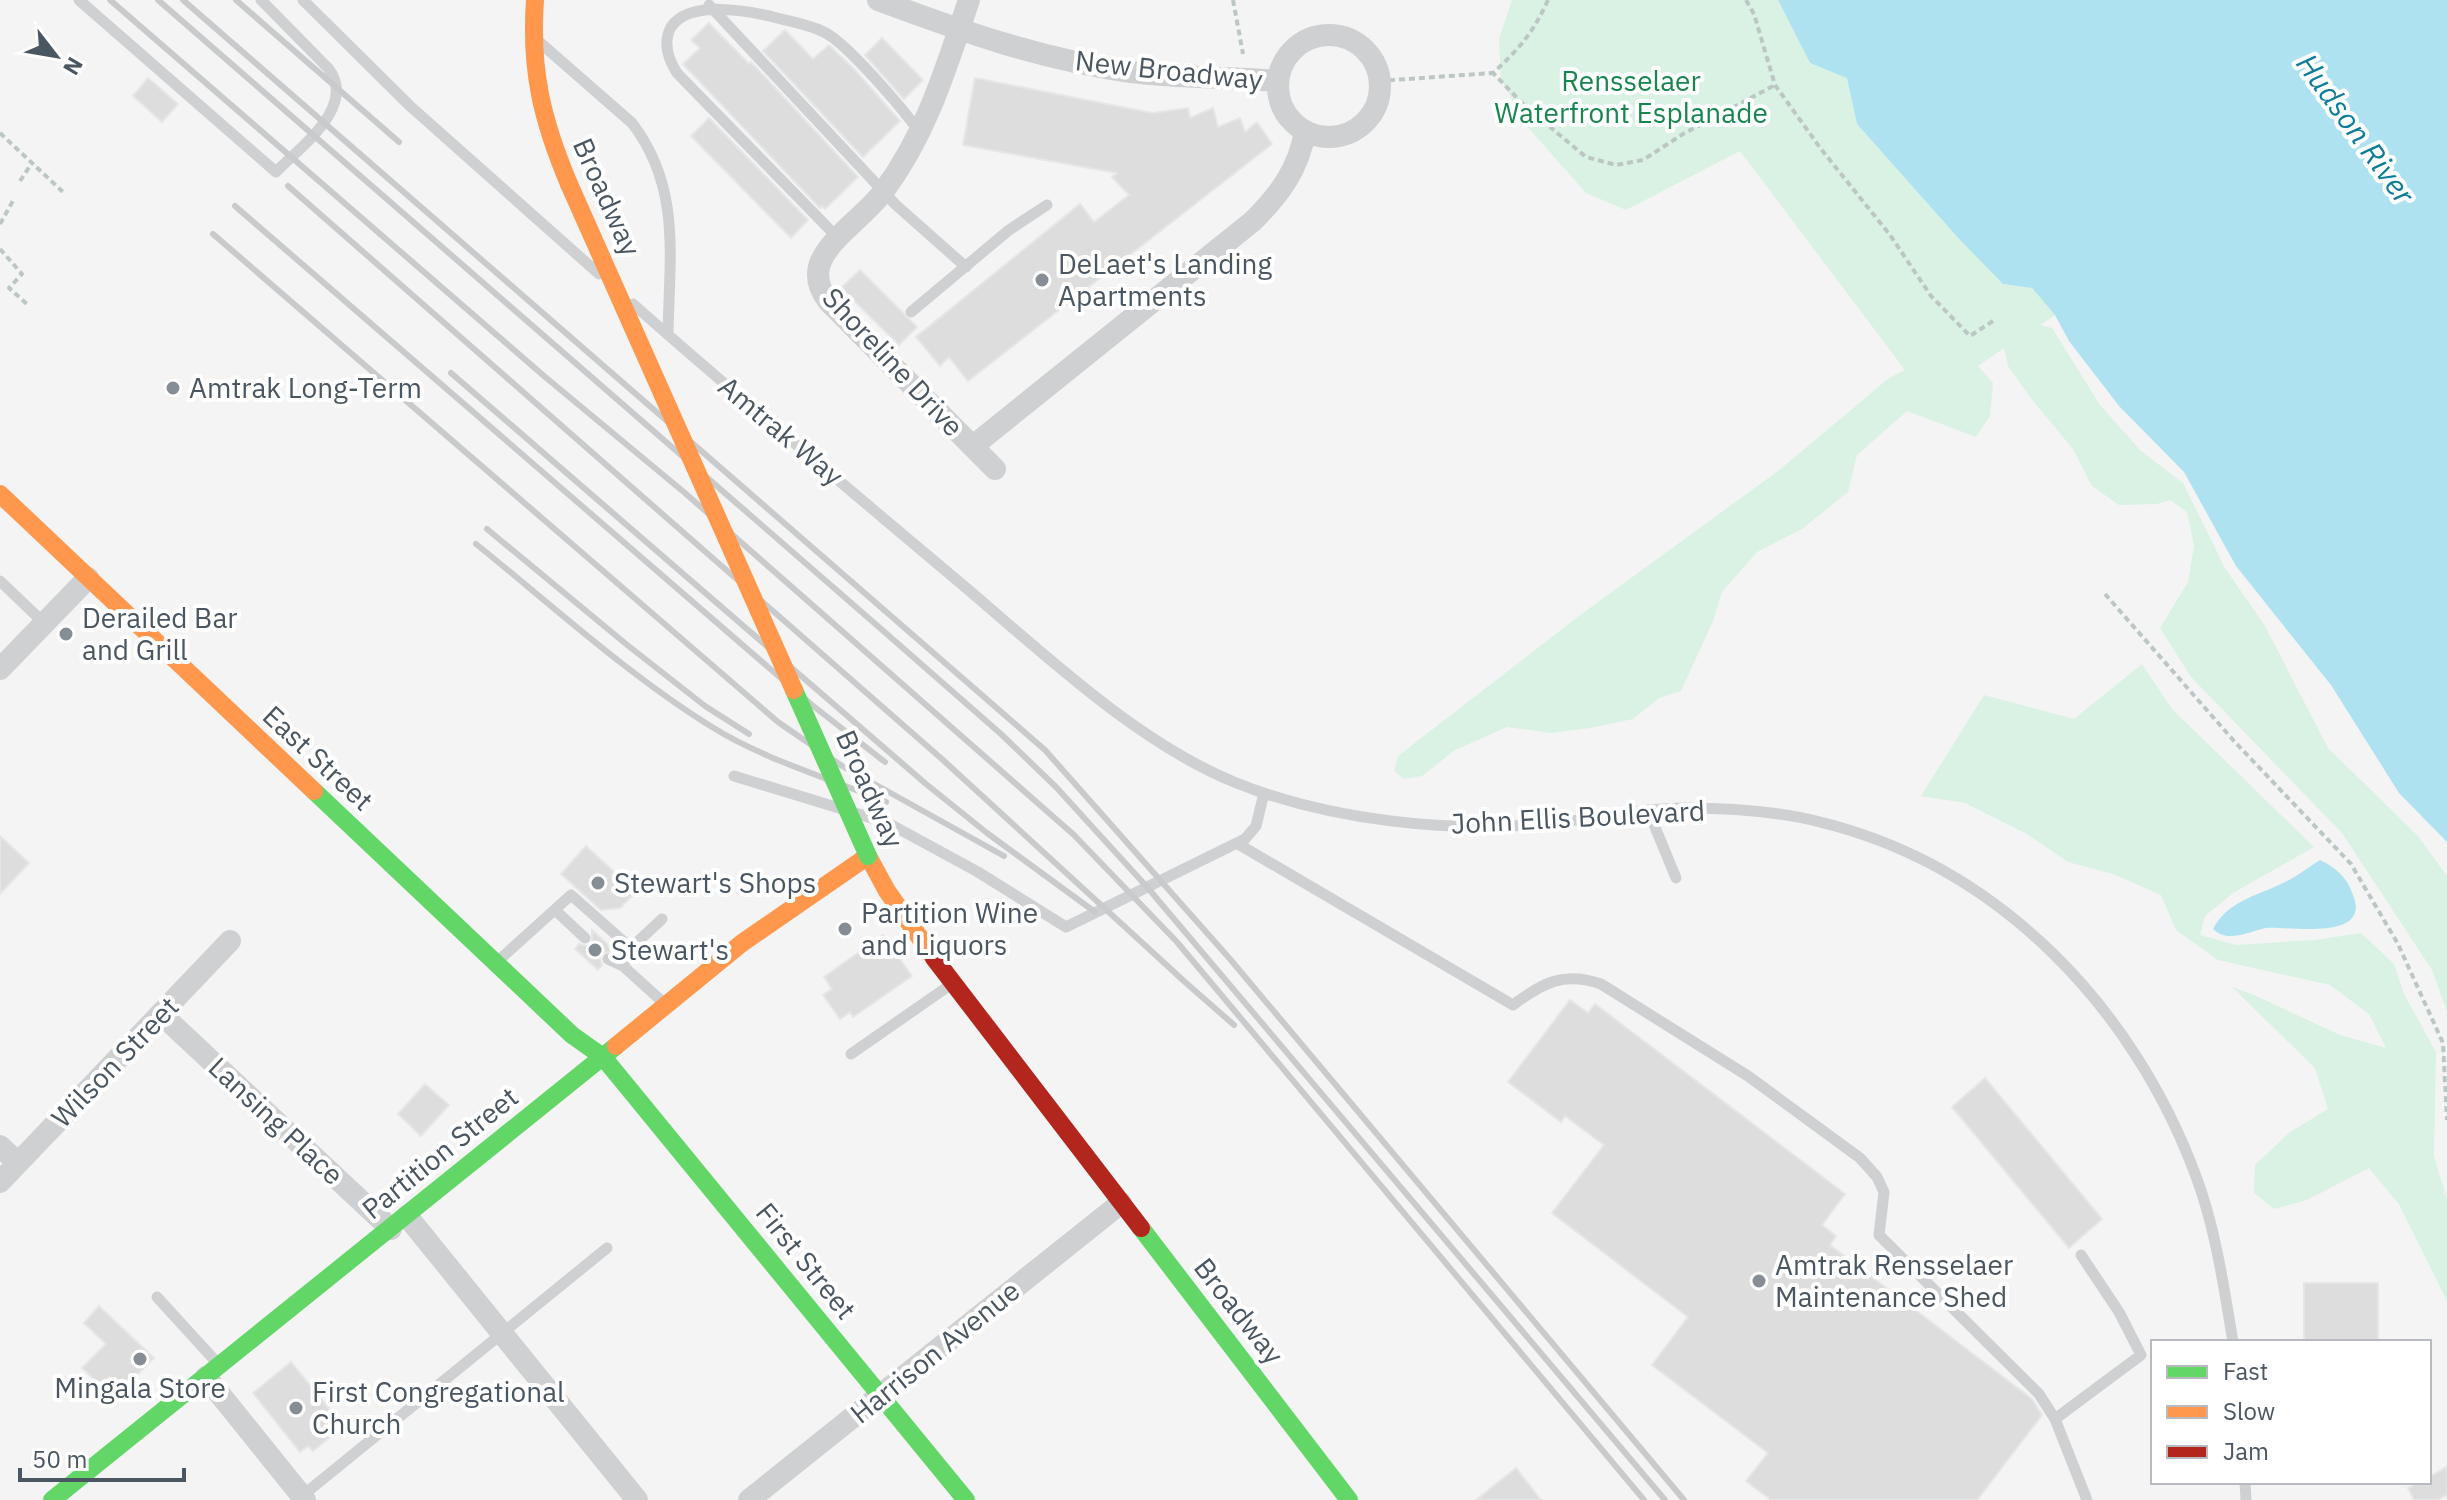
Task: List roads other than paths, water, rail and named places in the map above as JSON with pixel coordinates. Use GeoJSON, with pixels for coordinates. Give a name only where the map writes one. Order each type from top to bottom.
{"type":"FeatureCollection","features":[{"type":"Feature","properties":{"kind":"street","name":"Broadway"},"geometry":{"type":"LineString","coordinates":[[535,0],[533,37],[538,102],[553,148],[868,856],[901,912],[954,983],[1349,1500]]}},
{"type":"Feature","properties":{"kind":"street","name":"New Broadway"},"geometry":{"type":"LineString","coordinates":[[878,0],[1021,50],[1104,68],[1162,75],[1278,81]]}},
{"type":"Feature","properties":{"kind":"street","name":"Shoreline Drive"},"geometry":{"type":"LineString","coordinates":[[969,0],[942,84],[920,134],[884,191],[825,254],[819,269],[823,294],[995,469]]}},
{"type":"Feature","properties":{"kind":"street","name":"New Broadway"},"geometry":{"type":"LineString","coordinates":[[1332,35],[1344,37],[1367,51],[1379,81],[1376,105],[1371,114],[1355,129],[1324,138],[1305,131],[1285,111],[1278,92],[1278,81],[1283,62],[1297,46],[1319,36],[1332,35]]}},
{"type":"Feature","properties":{"kind":"street"},"geometry":{"type":"LineString","coordinates":[[973,446],[1253,221],[1277,196],[1293,171],[1302,152],[1305,131]]}},
{"type":"Feature","properties":{"kind":"street","name":"East Street"},"geometry":{"type":"LineString","coordinates":[[0,494],[495,964],[572,1035],[603,1057]]}},
{"type":"Feature","properties":{"kind":"street"},"geometry":{"type":"LineString","coordinates":[[0,669],[88,578]]}},
{"type":"Feature","properties":{"kind":"street","name":"Partition Street"},"geometry":{"type":"LineString","coordinates":[[52,1500],[768,923],[868,856]]}},
{"type":"Feature","properties":{"kind":"street","name":"Wilson Street"},"geometry":{"type":"LineString","coordinates":[[0,1182],[230,941]]}},
{"type":"Feature","properties":{"kind":"street","name":"Lansing Place"},"geometry":{"type":"LineString","coordinates":[[161,1014],[399,1223],[502,1333],[637,1500]]}},
{"type":"Feature","properties":{"kind":"street","name":"First Street"},"geometry":{"type":"LineString","coordinates":[[603,1057],[966,1500]]}},
{"type":"Feature","properties":{"kind":"street"},"geometry":{"type":"LineString","coordinates":[[0,1146],[18,1163]]}},
{"type":"Feature","properties":{"kind":"street","name":"Harrison Avenue"},"geometry":{"type":"LineString","coordinates":[[749,1500],[1121,1203]]}},
{"type":"Feature","properties":{"kind":"street"},"geometry":{"type":"LineString","coordinates":[[213,1372],[304,1498]]}},
{"type":"Feature","properties":{"kind":"lane"},"geometry":{"type":"LineString","coordinates":[[79,0],[276,172],[329,114],[337,91],[334,76],[328,68],[261,0]]}},
{"type":"Feature","properties":{"kind":"lane","name":"Amtrak Way"},"geometry":{"type":"LineString","coordinates":[[303,0],[410,106],[668,335],[1067,672],[1169,747]]}},
{"type":"Feature","properties":{"kind":"lane"},"geometry":{"type":"LineString","coordinates":[[839,239],[683,80],[672,65],[666,46],[674,21],[687,10],[709,5],[740,9],[826,33],[904,112],[920,134]]}},
{"type":"Feature","properties":{"kind":"lane"},"geometry":{"type":"LineString","coordinates":[[709,5],[901,210],[966,267]]}},
{"type":"Feature","properties":{"kind":"lane"},"geometry":{"type":"LineString","coordinates":[[533,37],[632,123],[652,154],[667,196],[668,335]]}},
{"type":"Feature","properties":{"kind":"lane"},"geometry":{"type":"LineString","coordinates":[[911,312],[1009,230],[1047,205]]}},
{"type":"Feature","properties":{"kind":"lane"},"geometry":{"type":"LineString","coordinates":[[0,581],[44,623]]}},
{"type":"Feature","properties":{"kind":"lane","name":"John Ellis Boulevard"},"geometry":{"type":"LineString","coordinates":[[1169,747],[1212,772],[1264,793],[1347,813],[1452,827],[1552,823],[1648,810],[1717,809],[1817,821],[1872,838],[1920,858],[1993,902],[2045,946],[2090,993],[2148,1071],[2170,1113],[2200,1185],[2233,1340]]}},
{"type":"Feature","properties":{"kind":"lane"},"geometry":{"type":"LineString","coordinates":[[734,776],[888,823],[978,872],[1066,927],[1238,844],[1256,826],[1264,793]]}},
{"type":"Feature","properties":{"kind":"lane"},"geometry":{"type":"LineString","coordinates":[[1648,810],[1676,878]]}},
{"type":"Feature","properties":{"kind":"lane"},"geometry":{"type":"LineString","coordinates":[[1238,844],[1513,1005],[1539,985],[1565,980],[1590,980],[1614,991],[1759,1084],[1870,1168],[1884,1192],[1879,1235],[2026,1380],[2049,1407],[2087,1500]]}},
{"type":"Feature","properties":{"kind":"lane"},"geometry":{"type":"LineString","coordinates":[[495,964],[571,895],[631,948]]}},
{"type":"Feature","properties":{"kind":"lane"},"geometry":{"type":"LineString","coordinates":[[555,910],[585,938]]}},
{"type":"Feature","properties":{"kind":"lane"},"geometry":{"type":"LineString","coordinates":[[623,966],[631,948],[662,919]]}},
{"type":"Feature","properties":{"kind":"lane"},"geometry":{"type":"LineString","coordinates":[[608,959],[623,966],[666,1004]]}},
{"type":"Feature","properties":{"kind":"lane"},"geometry":{"type":"LineString","coordinates":[[851,1054],[954,983]]}},
{"type":"Feature","properties":{"kind":"lane"},"geometry":{"type":"LineString","coordinates":[[304,1498],[607,1248]]}},
{"type":"Feature","properties":{"kind":"lane"},"geometry":{"type":"LineString","coordinates":[[2055,1419],[2141,1355],[2119,1312],[2081,1255]]}},
{"type":"Feature","properties":{"kind":"lane"},"geometry":{"type":"LineString","coordinates":[[157,1297],[213,1372]]}},
{"type":"Feature","properties":{"kind":"water","name":"Hudson River"},"geometry":{"type":"Polygon","coordinates":[[[1778,0],[2447,0],[2447,842],[2399,793],[2331,685],[2236,566],[2184,472],[2119,406],[2069,341],[2055,315],[2032,288],[2003,284],[1857,124],[1847,78],[1810,63],[1778,0]]]}},
{"type":"Feature","properties":{"kind":"water"},"geometry":{"type":"Polygon","coordinates":[[[2320,860],[2348,883],[2356,910],[2351,920],[2340,926],[2266,928],[2232,936],[2225,936],[2213,929],[2234,906],[2286,882],[2320,860]]]}},
{"type":"Feature","properties":{"kind":"railway"},"geometry":{"type":"LineString","coordinates":[[110,0],[544,376],[685,493],[1074,835],[1177,942],[1644,1500]]}},
{"type":"Feature","properties":{"kind":"railway"},"geometry":{"type":"LineString","coordinates":[[158,0],[1001,734],[1056,787],[1147,887],[1665,1500]]}},
{"type":"Feature","properties":{"kind":"railway"},"geometry":{"type":"LineString","coordinates":[[183,0],[1045,750],[1230,959],[1684,1500]]}},
{"type":"Feature","properties":{"kind":"railway"},"geometry":{"type":"LineString","coordinates":[[236,0],[399,142]]}},
{"type":"Feature","properties":{"kind":"railway"},"geometry":{"type":"LineString","coordinates":[[288,186],[943,760],[1185,982]]}},
{"type":"Feature","properties":{"kind":"railway"},"geometry":{"type":"LineString","coordinates":[[235,206],[812,705],[885,762]]}},
{"type":"Feature","properties":{"kind":"railway"},"geometry":{"type":"LineString","coordinates":[[213,234],[778,722],[842,766],[1004,856]]}},
{"type":"Feature","properties":{"kind":"railway"},"geometry":{"type":"LineString","coordinates":[[451,373],[926,784],[1095,912]]}},
{"type":"Feature","properties":{"kind":"railway"},"geometry":{"type":"LineString","coordinates":[[487,529],[705,706],[749,734]]}},
{"type":"Feature","properties":{"kind":"railway"},"geometry":{"type":"LineString","coordinates":[[476,544],[621,663],[712,727],[775,759],[886,802]]}},
{"type":"Feature","properties":{"kind":"railway"},"geometry":{"type":"LineString","coordinates":[[1177,975],[1234,1025]]}},
{"type":"Feature","properties":{"kind":"place","name":"DeLaet's Landing Apartments"},"geometry":{"type":"Point","coordinates":[1042,280]}},
{"type":"Feature","properties":{"kind":"place","name":"Amtrak Long-Term"},"geometry":{"type":"Point","coordinates":[173,388]}},
{"type":"Feature","properties":{"kind":"place","name":"Derailed Bar and Grill"},"geometry":{"type":"Point","coordinates":[66,634]}},
{"type":"Feature","properties":{"kind":"place","name":"Stewart's Shops"},"geometry":{"type":"Point","coordinates":[598,883]}},
{"type":"Feature","properties":{"kind":"place","name":"Partition Wine and Liquors"},"geometry":{"type":"Point","coordinates":[845,929]}},
{"type":"Feature","properties":{"kind":"place","name":"Stewart's"},"geometry":{"type":"Point","coordinates":[595,950]}},
{"type":"Feature","properties":{"kind":"place","name":"Amtrak Rensselaer Maintenance Shed"},"geometry":{"type":"Point","coordinates":[1759,1281]}},
{"type":"Feature","properties":{"kind":"place","name":"Mingala Store"},"geometry":{"type":"Point","coordinates":[140,1359]}},
{"type":"Feature","properties":{"kind":"place","name":"First Congregational Church"},"geometry":{"type":"Point","coordinates":[296,1408]}},
{"type":"Feature","properties":{"kind":"park label","name":"Rensselaer Waterfront Esplanade"},"geometry":{"type":"Point","coordinates":[1631,97]}}]}
